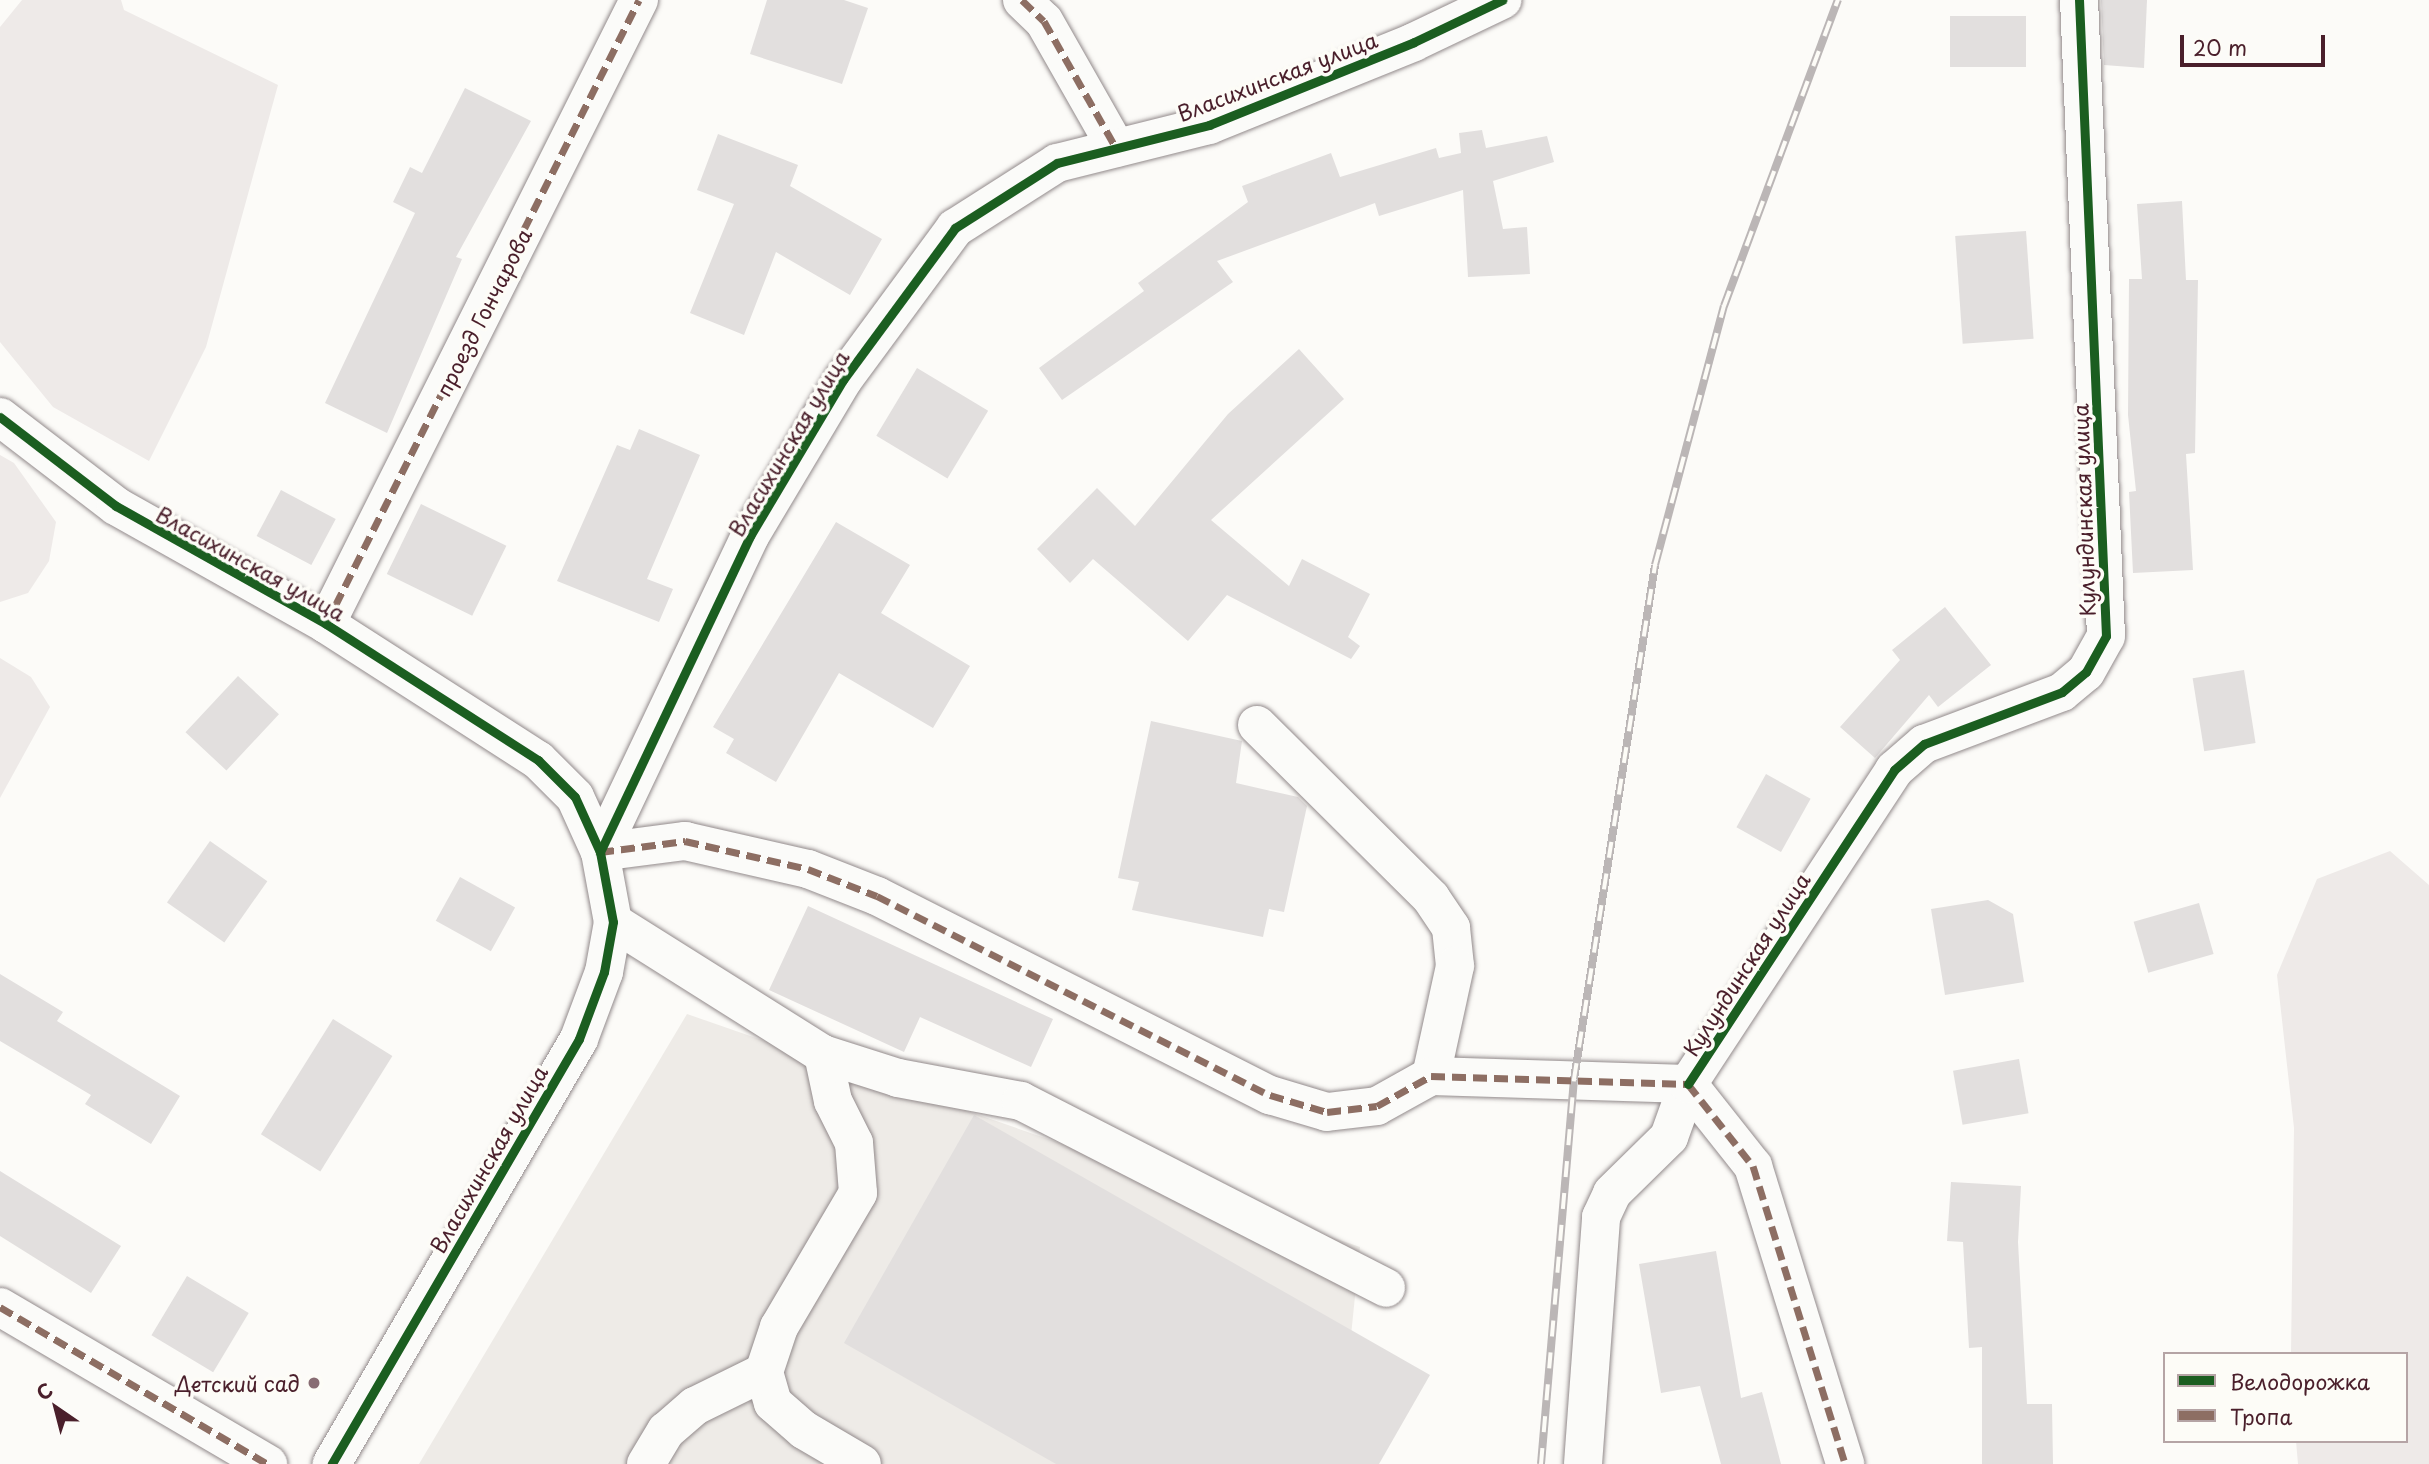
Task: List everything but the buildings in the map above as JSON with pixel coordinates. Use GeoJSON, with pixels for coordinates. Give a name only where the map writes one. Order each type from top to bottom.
{"type":"FeatureCollection","features":[{"type":"Feature","properties":{"kind":"street","name":"проезд Гончарова"},"geometry":{"type":"LineString","coordinates":[[326,625],[639,0]]}},
{"type":"Feature","properties":{"kind":"street"},"geometry":{"type":"LineString","coordinates":[[1022,0],[1044,21],[1116,148]]}},
{"type":"Feature","properties":{"kind":"street","name":"Власихинская улица"},"geometry":{"type":"LineString","coordinates":[[600,852],[750,536],[842,380],[955,228],[1057,163],[1209,125],[1415,42],[1502,0]]}},
{"type":"Feature","properties":{"kind":"street","name":"Кулундинская улица"},"geometry":{"type":"LineString","coordinates":[[1845,1464],[1753,1166],[1688,1084],[1894,770],[1924,744],[2062,692],[2086,672],[2106,636],[2080,0]]}},
{"type":"Feature","properties":{"kind":"street","name":"Власихинская улица"},"geometry":{"type":"LineString","coordinates":[[0,417],[116,506],[326,625],[538,760],[575,797],[600,852],[613,922],[604,972],[579,1039],[332,1464]]}},
{"type":"Feature","properties":{"kind":"street"},"geometry":{"type":"LineString","coordinates":[[1257,725],[1431,898],[1451,928],[1455,967],[1431,1076]]}},
{"type":"Feature","properties":{"kind":"street"},"geometry":{"type":"LineString","coordinates":[[600,852],[685,841],[808,869],[877,895],[1269,1095],[1327,1112],[1377,1106],[1431,1076],[1688,1084],[1668,1137],[1612,1193],[1601,1217],[1583,1464]]}},
{"type":"Feature","properties":{"kind":"street"},"geometry":{"type":"LineString","coordinates":[[613,922],[823,1054],[898,1078],[1021,1101],[1386,1288]]}},
{"type":"Feature","properties":{"kind":"street"},"geometry":{"type":"LineString","coordinates":[[823,1054],[833,1101],[854,1143],[859,1193],[779,1326],[765,1372],[773,1404],[804,1430],[862,1464]]}},
{"type":"Feature","properties":{"kind":"street"},"geometry":{"type":"LineString","coordinates":[[0,1307],[268,1464]]}},
{"type":"Feature","properties":{"kind":"street"},"geometry":{"type":"LineString","coordinates":[[646,1464],[666,1431],[695,1406],[765,1372]]}},
{"type":"Feature","properties":{"kind":"shaded area"},"geometry":{"type":"Polygon","coordinates":[[[22,0],[121,0],[124,10],[278,85],[206,347],[149,461],[53,407],[0,342],[0,27],[22,0]]]}},
{"type":"Feature","properties":{"kind":"shaded area"},"geometry":{"type":"Polygon","coordinates":[[[0,455],[14,463],[56,522],[49,561],[28,593],[0,602],[0,455]]]}},
{"type":"Feature","properties":{"kind":"shaded area"},"geometry":{"type":"Polygon","coordinates":[[[0,658],[31,677],[50,707],[0,798],[0,658]]]}},
{"type":"Feature","properties":{"kind":"shaded area"},"geometry":{"type":"Polygon","coordinates":[[[2390,851],[2429,885],[2429,1464],[2298,1464],[2296,1443],[2408,1443],[2408,1352],[2291,1352],[2294,1128],[2277,975],[2317,879],[2390,851]]]}},
{"type":"Feature","properties":{"kind":"shaded area"},"geometry":{"type":"Polygon","coordinates":[[[687,1014],[1360,1247],[1338,1464],[419,1464],[687,1014]]]}},
{"type":"Feature","properties":{"kind":"railway"},"geometry":{"type":"LineString","coordinates":[[1541,1464],[1574,1079],[1655,565],[1724,306],[1838,0]]}},
{"type":"Feature","properties":{"kind":"marked path"},"geometry":{"type":"LineString","coordinates":[[326,624],[639,0]]}},
{"type":"Feature","properties":{"kind":"marked path"},"geometry":{"type":"LineString","coordinates":[[1022,0],[1044,21],[1116,148]]}},
{"type":"Feature","properties":{"kind":"marked path"},"geometry":{"type":"LineString","coordinates":[[600,852],[685,841],[808,869],[877,896],[1270,1095],[1327,1112],[1377,1106],[1431,1076],[1688,1084]]}},
{"type":"Feature","properties":{"kind":"marked path"},"geometry":{"type":"LineString","coordinates":[[1688,1084],[1753,1166],[1845,1464]]}},
{"type":"Feature","properties":{"kind":"marked path"},"geometry":{"type":"LineString","coordinates":[[0,1307],[268,1464]]}},
{"type":"Feature","properties":{"kind":"cycle path"},"geometry":{"type":"LineString","coordinates":[[600,852],[750,536],[843,380],[955,228],[1057,163],[1209,125],[1414,42],[1502,0]]}},
{"type":"Feature","properties":{"kind":"cycle path"},"geometry":{"type":"LineString","coordinates":[[1688,1084],[1894,770],[1924,744],[2062,692],[2086,672],[2106,636],[2079,0]]}},
{"type":"Feature","properties":{"kind":"cycle path"},"geometry":{"type":"LineString","coordinates":[[0,417],[116,506],[326,624],[538,760],[575,797],[600,852],[613,922],[604,972],[579,1039],[332,1464]]}},
{"type":"Feature","properties":{"kind":"place","name":"Детский сад"},"geometry":{"type":"Point","coordinates":[314,1383]}}]}
